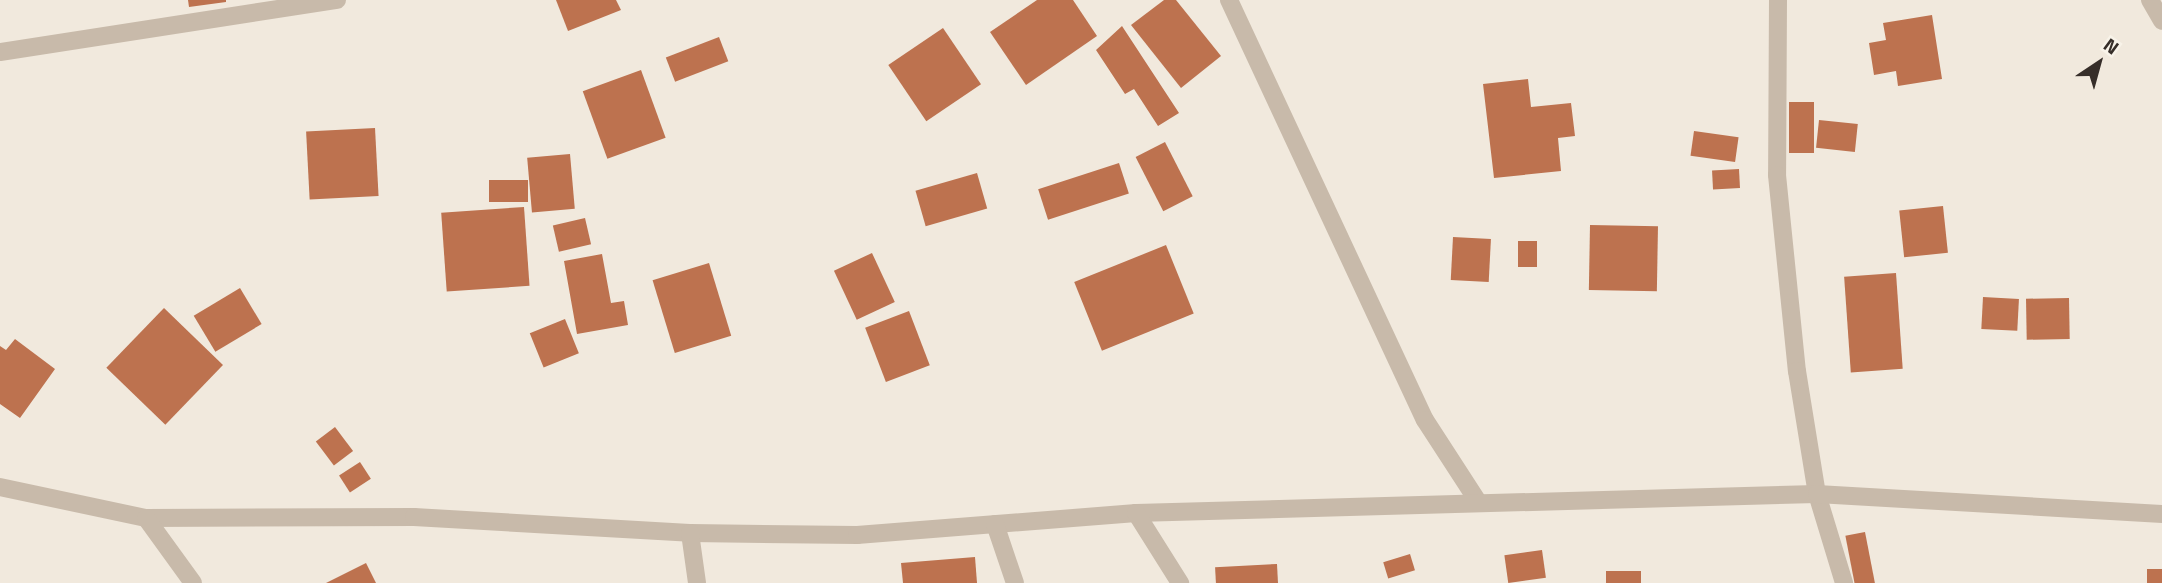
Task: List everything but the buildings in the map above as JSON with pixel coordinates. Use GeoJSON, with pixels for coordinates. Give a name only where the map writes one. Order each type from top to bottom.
{"type":"FeatureCollection","features":[{"type":"Feature","properties":{"kind":"street"},"geometry":{"type":"LineString","coordinates":[[0,52],[337,0]]}},
{"type":"Feature","properties":{"kind":"street"},"geometry":{"type":"LineString","coordinates":[[1229,0],[1425,420],[1479,503]]}},
{"type":"Feature","properties":{"kind":"street"},"geometry":{"type":"LineString","coordinates":[[1778,0],[1777,175],[1797,371],[1818,494],[1844,583]]}},
{"type":"Feature","properties":{"kind":"street"},"geometry":{"type":"LineString","coordinates":[[2150,0],[2162,21]]}},
{"type":"Feature","properties":{"kind":"street"},"geometry":{"type":"LineString","coordinates":[[0,487],[146,518],[414,517],[690,534],[857,535],[1136,513],[1818,494],[2162,514]]}},
{"type":"Feature","properties":{"kind":"street"},"geometry":{"type":"LineString","coordinates":[[1136,513],[1180,583]]}},
{"type":"Feature","properties":{"kind":"street"},"geometry":{"type":"LineString","coordinates":[[146,518],[193,583]]}},
{"type":"Feature","properties":{"kind":"street"},"geometry":{"type":"LineString","coordinates":[[995,524],[1015,583]]}},
{"type":"Feature","properties":{"kind":"street"},"geometry":{"type":"LineString","coordinates":[[690,534],[696,583]]}}]}
